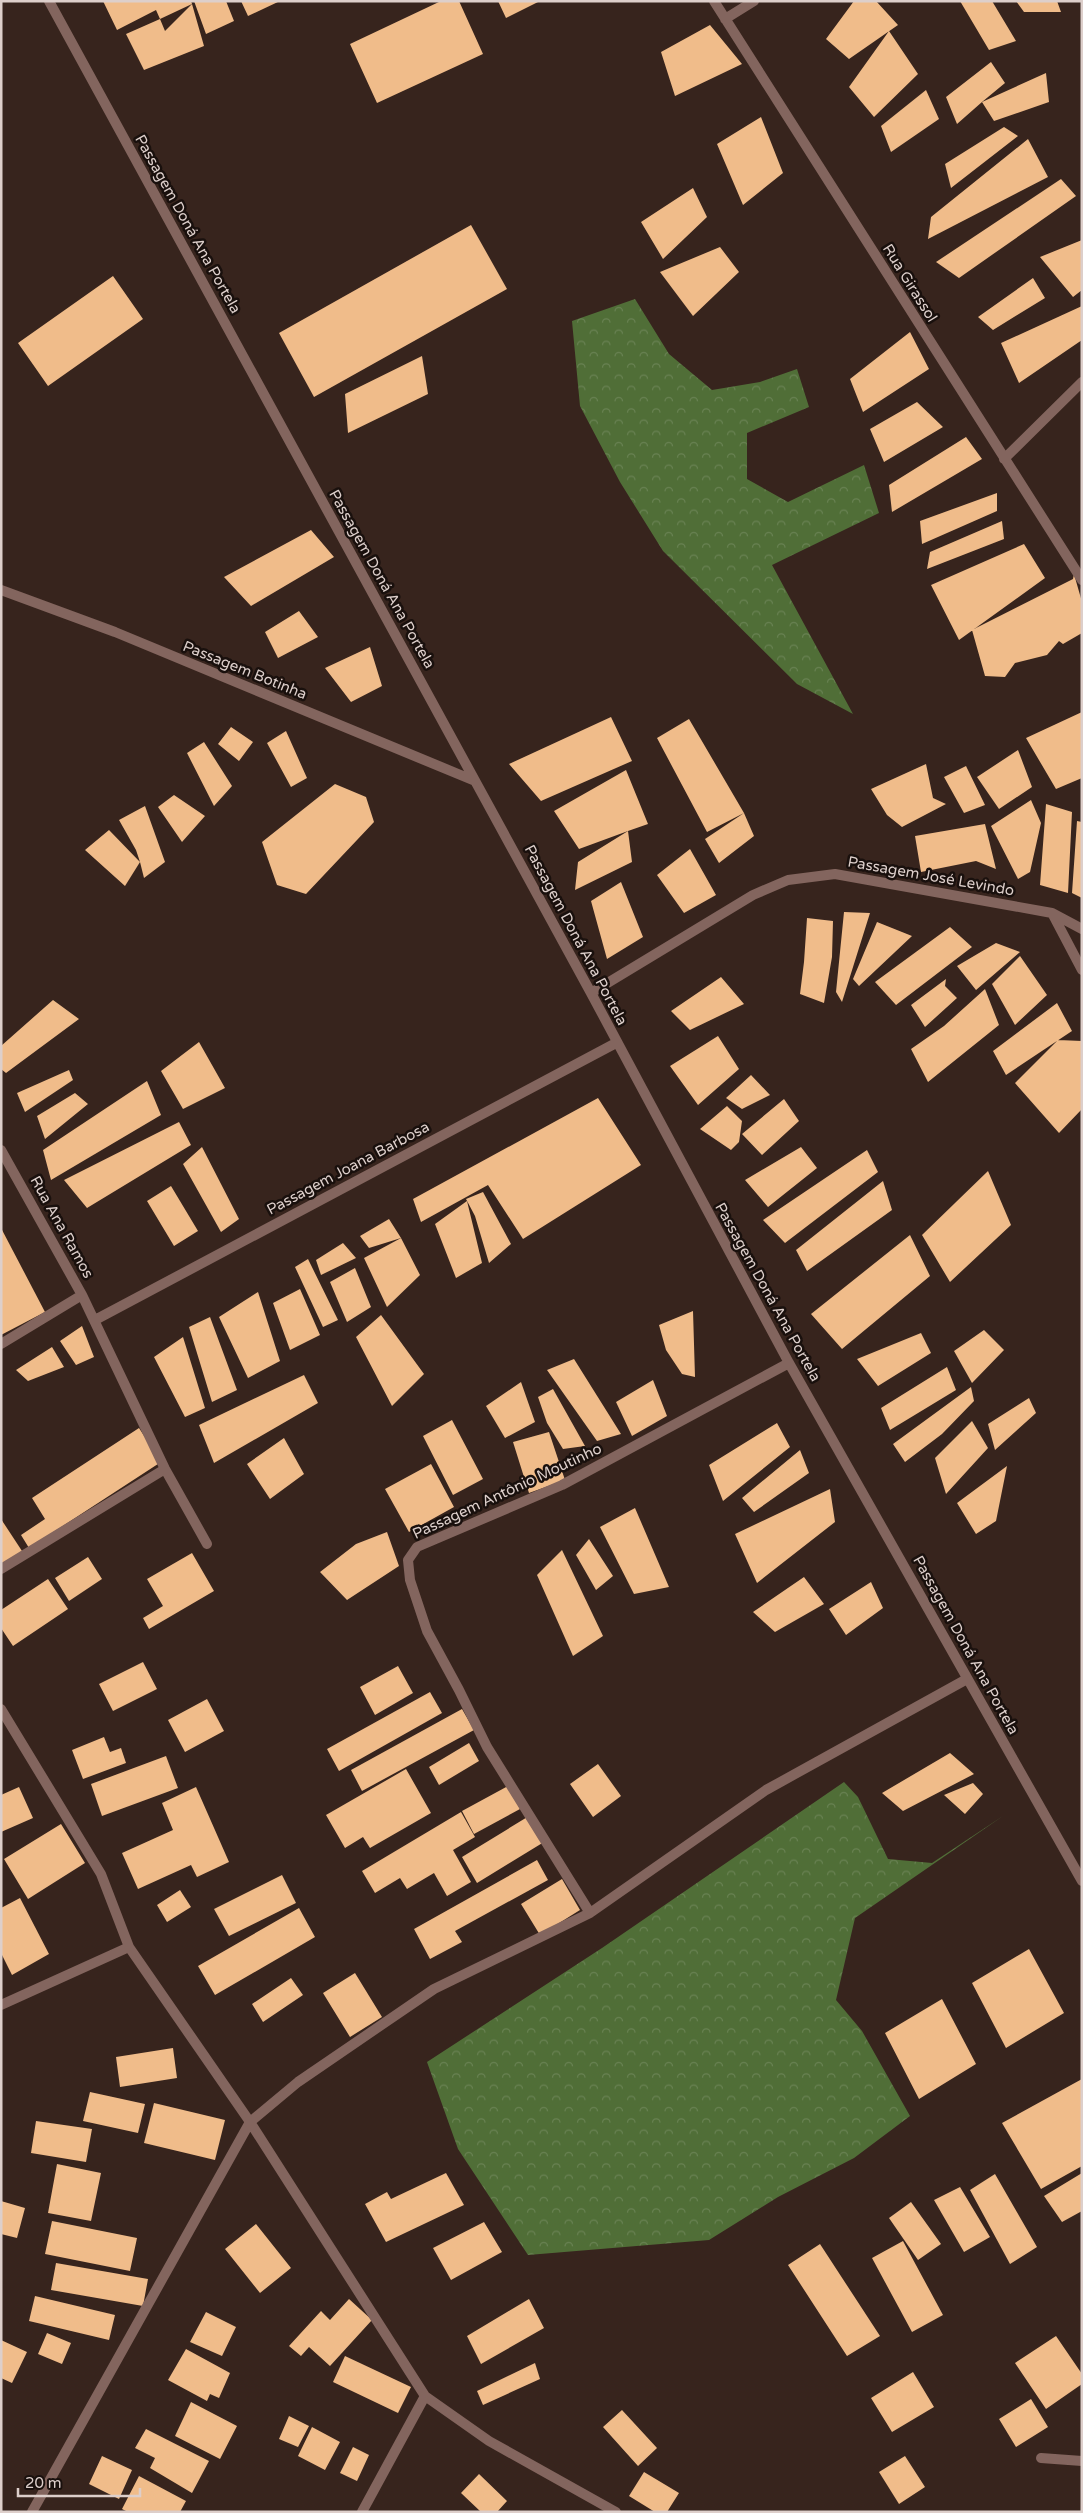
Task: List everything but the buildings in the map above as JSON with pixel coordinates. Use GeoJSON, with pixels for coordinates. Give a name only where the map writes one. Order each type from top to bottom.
{"type":"FeatureCollection","features":[{"type":"Feature","properties":{"kind":"street","name":"Passagem Doná Ana Portela"},"geometry":{"type":"LineString","coordinates":[[49,1],[591,993],[616,1043],[790,1363],[1082,1880]]}},
{"type":"Feature","properties":{"kind":"street","name":"Rua Girassol"},"geometry":{"type":"LineString","coordinates":[[714,1],[1082,580]]}},
{"type":"Feature","properties":{"kind":"street"},"geometry":{"type":"LineString","coordinates":[[725,19],[754,1]]}},
{"type":"Feature","properties":{"kind":"street"},"geometry":{"type":"LineString","coordinates":[[1004,459],[1082,382]]}},
{"type":"Feature","properties":{"kind":"street","name":"Passagem Botinha"},"geometry":{"type":"LineString","coordinates":[[1,590],[124,636],[475,781]]}},
{"type":"Feature","properties":{"kind":"street","name":"Passagem José Levindo"},"geometry":{"type":"LineString","coordinates":[[591,993],[753,895],[788,880],[835,874],[1052,913],[1082,929]]}},
{"type":"Feature","properties":{"kind":"street"},"geometry":{"type":"LineString","coordinates":[[1052,913],[1082,970]]}},
{"type":"Feature","properties":{"kind":"street","name":"Passagem Joana Barbosa"},"geometry":{"type":"LineString","coordinates":[[94,1320],[616,1043]]}},
{"type":"Feature","properties":{"kind":"street","name":"Rua Ana Ramos"},"geometry":{"type":"LineString","coordinates":[[1,1150],[82,1295],[165,1469],[207,1544]]}},
{"type":"Feature","properties":{"kind":"street"},"geometry":{"type":"LineString","coordinates":[[1,1344],[82,1295]]}},
{"type":"Feature","properties":{"kind":"street","name":"Passagem Antônio Moutinho"},"geometry":{"type":"LineString","coordinates":[[590,1913],[487,1747],[460,1690],[426,1631],[410,1580],[408,1560],[417,1547],[562,1485],[790,1363]]}},
{"type":"Feature","properties":{"kind":"street"},"geometry":{"type":"LineString","coordinates":[[1,1569],[165,1469]]}},
{"type":"Feature","properties":{"kind":"street"},"geometry":{"type":"LineString","coordinates":[[32,2512],[250,2122],[298,2082],[434,1989],[590,1913],[766,1790],[967,1679]]}},
{"type":"Feature","properties":{"kind":"street"},"geometry":{"type":"LineString","coordinates":[[1,1709],[101,1874],[129,1947],[250,2122],[425,2396],[489,2441],[616,2512]]}},
{"type":"Feature","properties":{"kind":"street"},"geometry":{"type":"LineString","coordinates":[[1,2005],[129,1947]]}},
{"type":"Feature","properties":{"kind":"street"},"geometry":{"type":"LineString","coordinates":[[362,2512],[425,2396]]}},
{"type":"Feature","properties":{"kind":"street"},"geometry":{"type":"LineString","coordinates":[[1041,2458],[1082,2461]]}},
{"type":"Feature","properties":{"kind":"green space"},"geometry":{"type":"Polygon","coordinates":[[[635,299],[669,354],[712,390],[760,382],[797,369],[809,407],[747,433],[747,479],[788,502],[864,465],[879,513],[772,565],[853,714],[797,684],[663,551],[620,482],[580,406],[572,321],[635,299]]]}},
{"type":"Feature","properties":{"kind":"green space"},"geometry":{"type":"Polygon","coordinates":[[[844,1782],[858,1797],[888,1859],[932,1863],[1003,1816],[855,1918],[836,2000],[862,2031],[910,2116],[854,2158],[778,2197],[709,2240],[528,2255],[458,2149],[427,2062],[602,1948],[844,1782]]]}}]}
